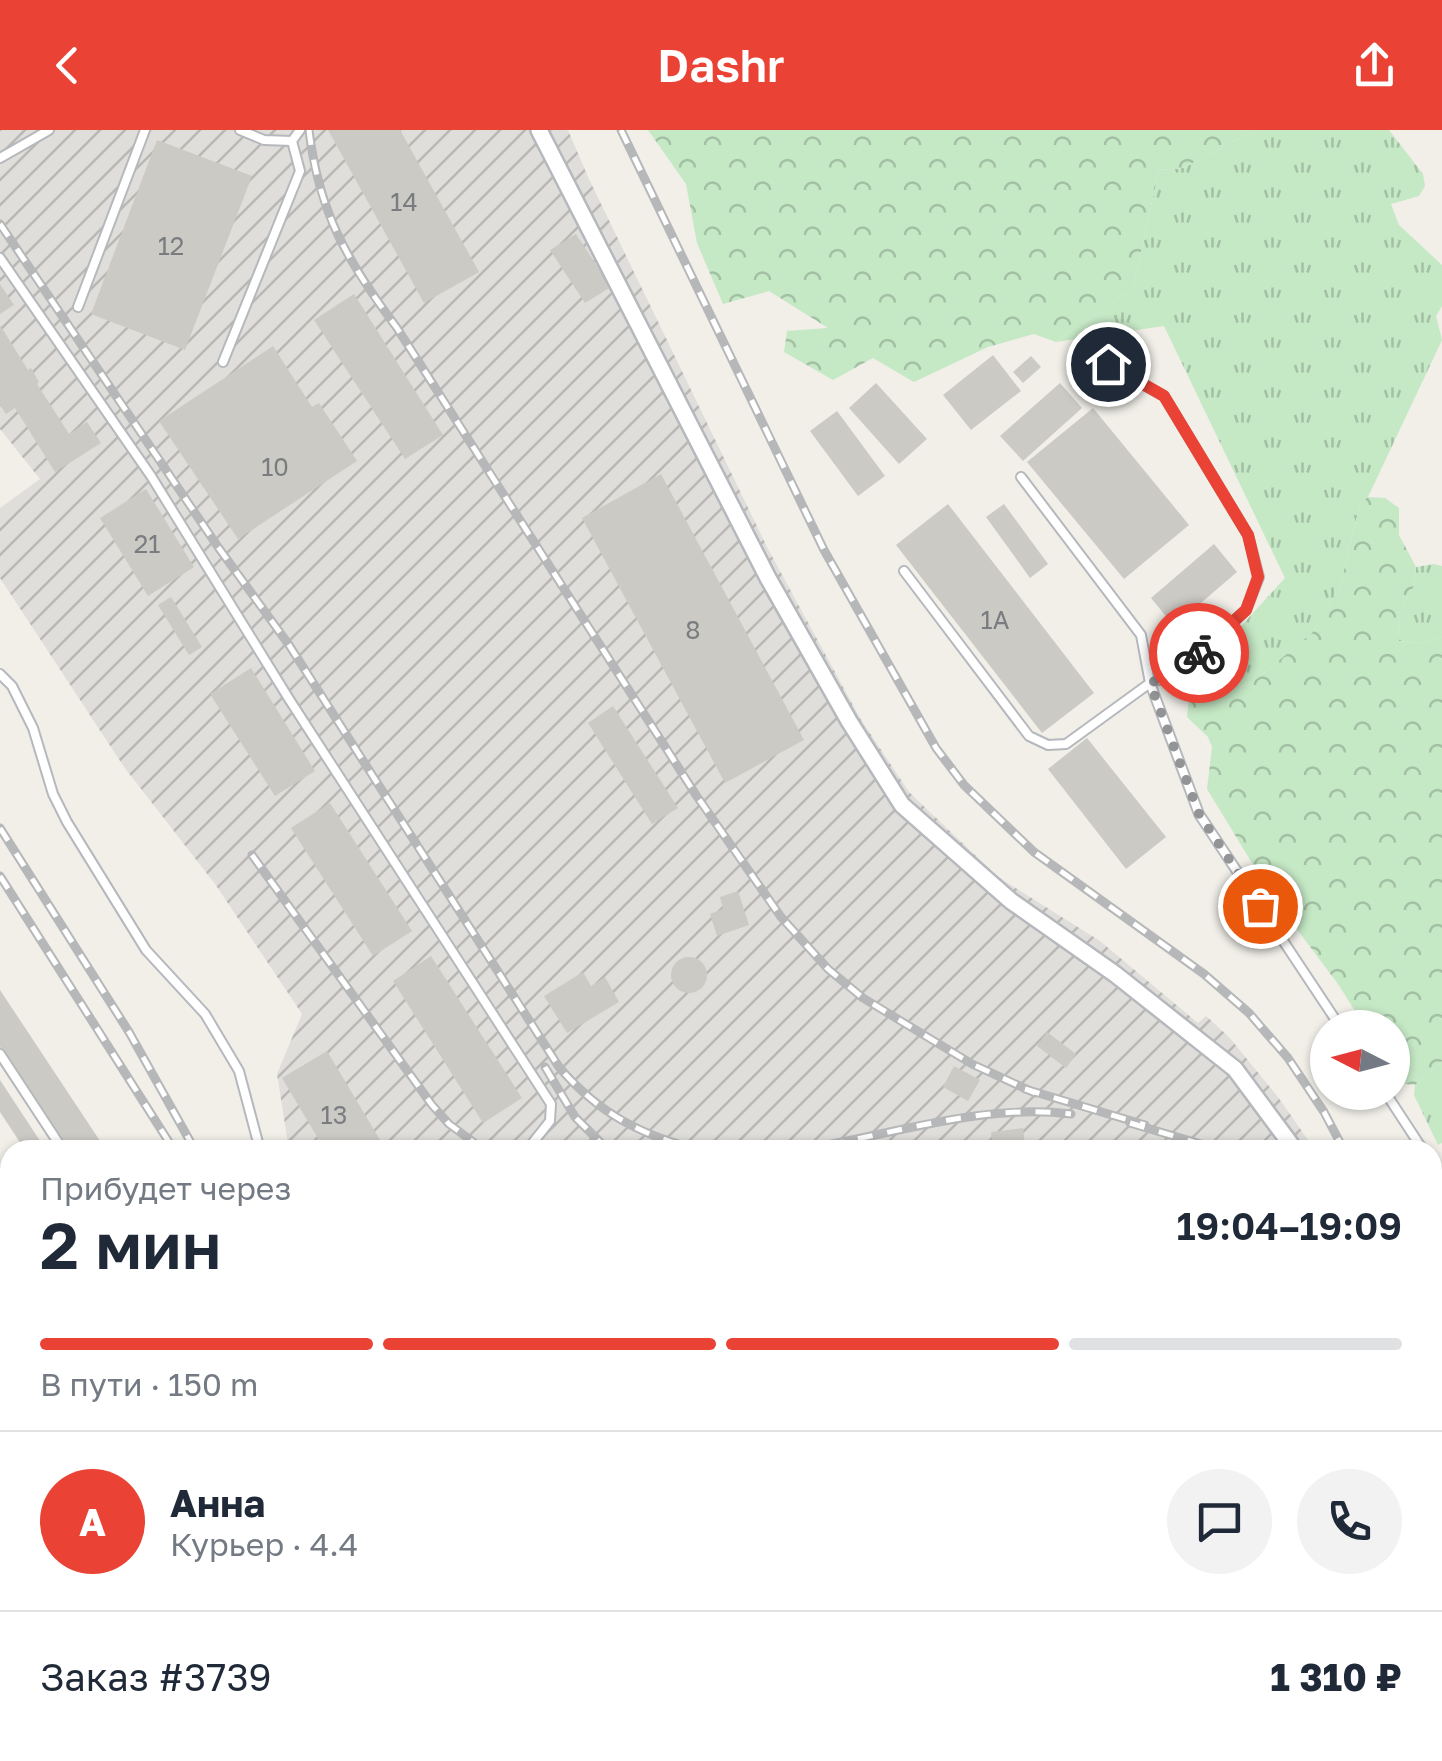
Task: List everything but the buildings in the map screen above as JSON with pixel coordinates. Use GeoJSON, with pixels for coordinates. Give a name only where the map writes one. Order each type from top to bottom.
{"type":"FeatureCollection","features":[{"type":"Feature","properties":{"kind":"street"},"geometry":{"type":"LineString","coordinates":[[538,130],[768,578],[902,805],[1011,901],[1116,974],[1235,1069],[1288,1140]]}},
{"type":"Feature","properties":{"kind":"lane"},"geometry":{"type":"LineString","coordinates":[[0,158],[50,130]]}},
{"type":"Feature","properties":{"kind":"lane"},"geometry":{"type":"LineString","coordinates":[[78,307],[145,130]]}},
{"type":"Feature","properties":{"kind":"lane"},"geometry":{"type":"LineString","coordinates":[[240,130],[264,140],[292,141]]}},
{"type":"Feature","properties":{"kind":"lane"},"geometry":{"type":"LineString","coordinates":[[292,141],[300,130]]}},
{"type":"Feature","properties":{"kind":"lane"},"geometry":{"type":"LineString","coordinates":[[223,362],[300,171],[292,141]]}},
{"type":"Feature","properties":{"kind":"lane"},"geometry":{"type":"LineString","coordinates":[[0,258],[151,476],[551,1104],[550,1121],[535,1140]]}},
{"type":"Feature","properties":{"kind":"lane"},"geometry":{"type":"LineString","coordinates":[[904,571],[1029,736],[1048,745],[1066,744],[1150,683],[1176,673],[1246,610],[1258,577],[1248,535],[1164,396],[1108,364]]}},
{"type":"Feature","properties":{"kind":"lane"},"geometry":{"type":"LineString","coordinates":[[1021,477],[1141,636],[1150,683],[1199,814],[1329,1010]]}},
{"type":"Feature","properties":{"kind":"lane"},"geometry":{"type":"LineString","coordinates":[[0,674],[12,686],[33,728],[66,822],[146,950],[205,1014],[239,1071],[257,1140]]}},
{"type":"Feature","properties":{"kind":"lane"},"geometry":{"type":"LineString","coordinates":[[0,1054],[56,1140]]}},
{"type":"Feature","properties":{"kind":"lane"},"geometry":{"type":"LineString","coordinates":[[1397,1110],[1417,1140]]}},
{"type":"Feature","properties":{"kind":"shaded area"},"geometry":{"type":"Polygon","coordinates":[[[0,130],[568,130],[768,549],[860,718],[909,792],[998,877],[1100,941],[1198,1023],[1206,1016],[1229,1037],[1308,1140],[287,1140],[277,1074],[302,1014],[215,884],[124,767],[0,578],[0,508],[40,479],[0,429],[0,130]]]}},
{"type":"Feature","properties":{"kind":"green space"},"geometry":{"type":"Polygon","coordinates":[[[648,130],[1255,130],[1183,168],[1159,170],[1133,288],[1056,342],[1034,334],[988,347],[914,382],[873,358],[833,380],[784,352],[787,331],[828,328],[769,291],[723,304],[697,243],[686,184],[648,130]]]}},
{"type":"Feature","properties":{"kind":"green space"},"geometry":{"type":"Polygon","coordinates":[[[1255,130],[1389,130],[1423,174],[1425,186],[1419,196],[1391,204],[1399,225],[1442,265],[1442,306],[1436,316],[1442,340],[1368,497],[1360,504],[1340,587],[1312,633],[1248,686],[1239,685],[1228,664],[1233,648],[1223,646],[1285,578],[1164,326],[1056,342],[1133,288],[1159,170],[1183,168],[1255,130]]]}},
{"type":"Feature","properties":{"kind":"green space"},"geometry":{"type":"Polygon","coordinates":[[[1368,497],[1385,498],[1399,508],[1399,535],[1416,567],[1414,586],[1398,614],[1399,641],[1420,643],[1442,637],[1442,1061],[1415,1085],[1410,1084],[1410,1010],[1354,1010],[1272,896],[1207,789],[1212,747],[1208,737],[1187,717],[1196,677],[1223,646],[1233,647],[1228,664],[1239,685],[1248,686],[1312,633],[1340,587],[1360,504],[1368,497]]]}},
{"type":"Feature","properties":{"kind":"green space"},"geometry":{"type":"Polygon","coordinates":[[[1442,566],[1442,637],[1420,643],[1399,641],[1398,614],[1414,586],[1416,567],[1442,566]]]}},
{"type":"Feature","properties":{"kind":"green space"},"geometry":{"type":"Polygon","coordinates":[[[1442,1061],[1442,1140],[1436,1140],[1414,1095],[1415,1085],[1442,1061]]]}},
{"type":"Feature","properties":{"kind":"railway"},"geometry":{"type":"LineString","coordinates":[[309,130],[328,212],[350,258],[696,795],[781,917],[828,969],[863,998],[972,1064],[1035,1093]]}},
{"type":"Feature","properties":{"kind":"railway"},"geometry":{"type":"LineString","coordinates":[[621,130],[824,550],[936,748],[964,785],[1034,852],[1204,974],[1249,1013],[1288,1058],[1339,1140]]}},
{"type":"Feature","properties":{"kind":"railway"},"geometry":{"type":"LineString","coordinates":[[0,224],[218,547],[289,645],[559,1067],[606,1110],[667,1140]]}},
{"type":"Feature","properties":{"kind":"railway"},"geometry":{"type":"LineString","coordinates":[[0,828],[129,1032],[189,1140]]}},
{"type":"Feature","properties":{"kind":"railway"},"geometry":{"type":"LineString","coordinates":[[252,855],[432,1105],[471,1140]]}},
{"type":"Feature","properties":{"kind":"railway"},"geometry":{"type":"LineString","coordinates":[[0,876],[168,1140]]}},
{"type":"Feature","properties":{"kind":"railway"},"geometry":{"type":"LineString","coordinates":[[545,1067],[575,1117],[598,1140]]}},
{"type":"Feature","properties":{"kind":"railway"},"geometry":{"type":"LineString","coordinates":[[1025,1089],[1145,1125]]}},
{"type":"Feature","properties":{"kind":"railway"},"geometry":{"type":"LineString","coordinates":[[852,1140],[968,1117],[1002,1113],[1071,1114]]}},
{"type":"Feature","properties":{"kind":"railway"},"geometry":{"type":"LineString","coordinates":[[1130,1123],[1187,1140]]}},
{"type":"Feature","properties":{"kind":"way so far"},"geometry":{"type":"LineString","coordinates":[[1199,653],[1176,673],[1150,683],[1199,814],[1260,906]]}},
{"type":"Feature","properties":{"kind":"route"},"geometry":{"type":"LineString","coordinates":[[1108,364],[1164,396],[1248,535],[1258,577],[1246,610],[1199,653]]}}]}
